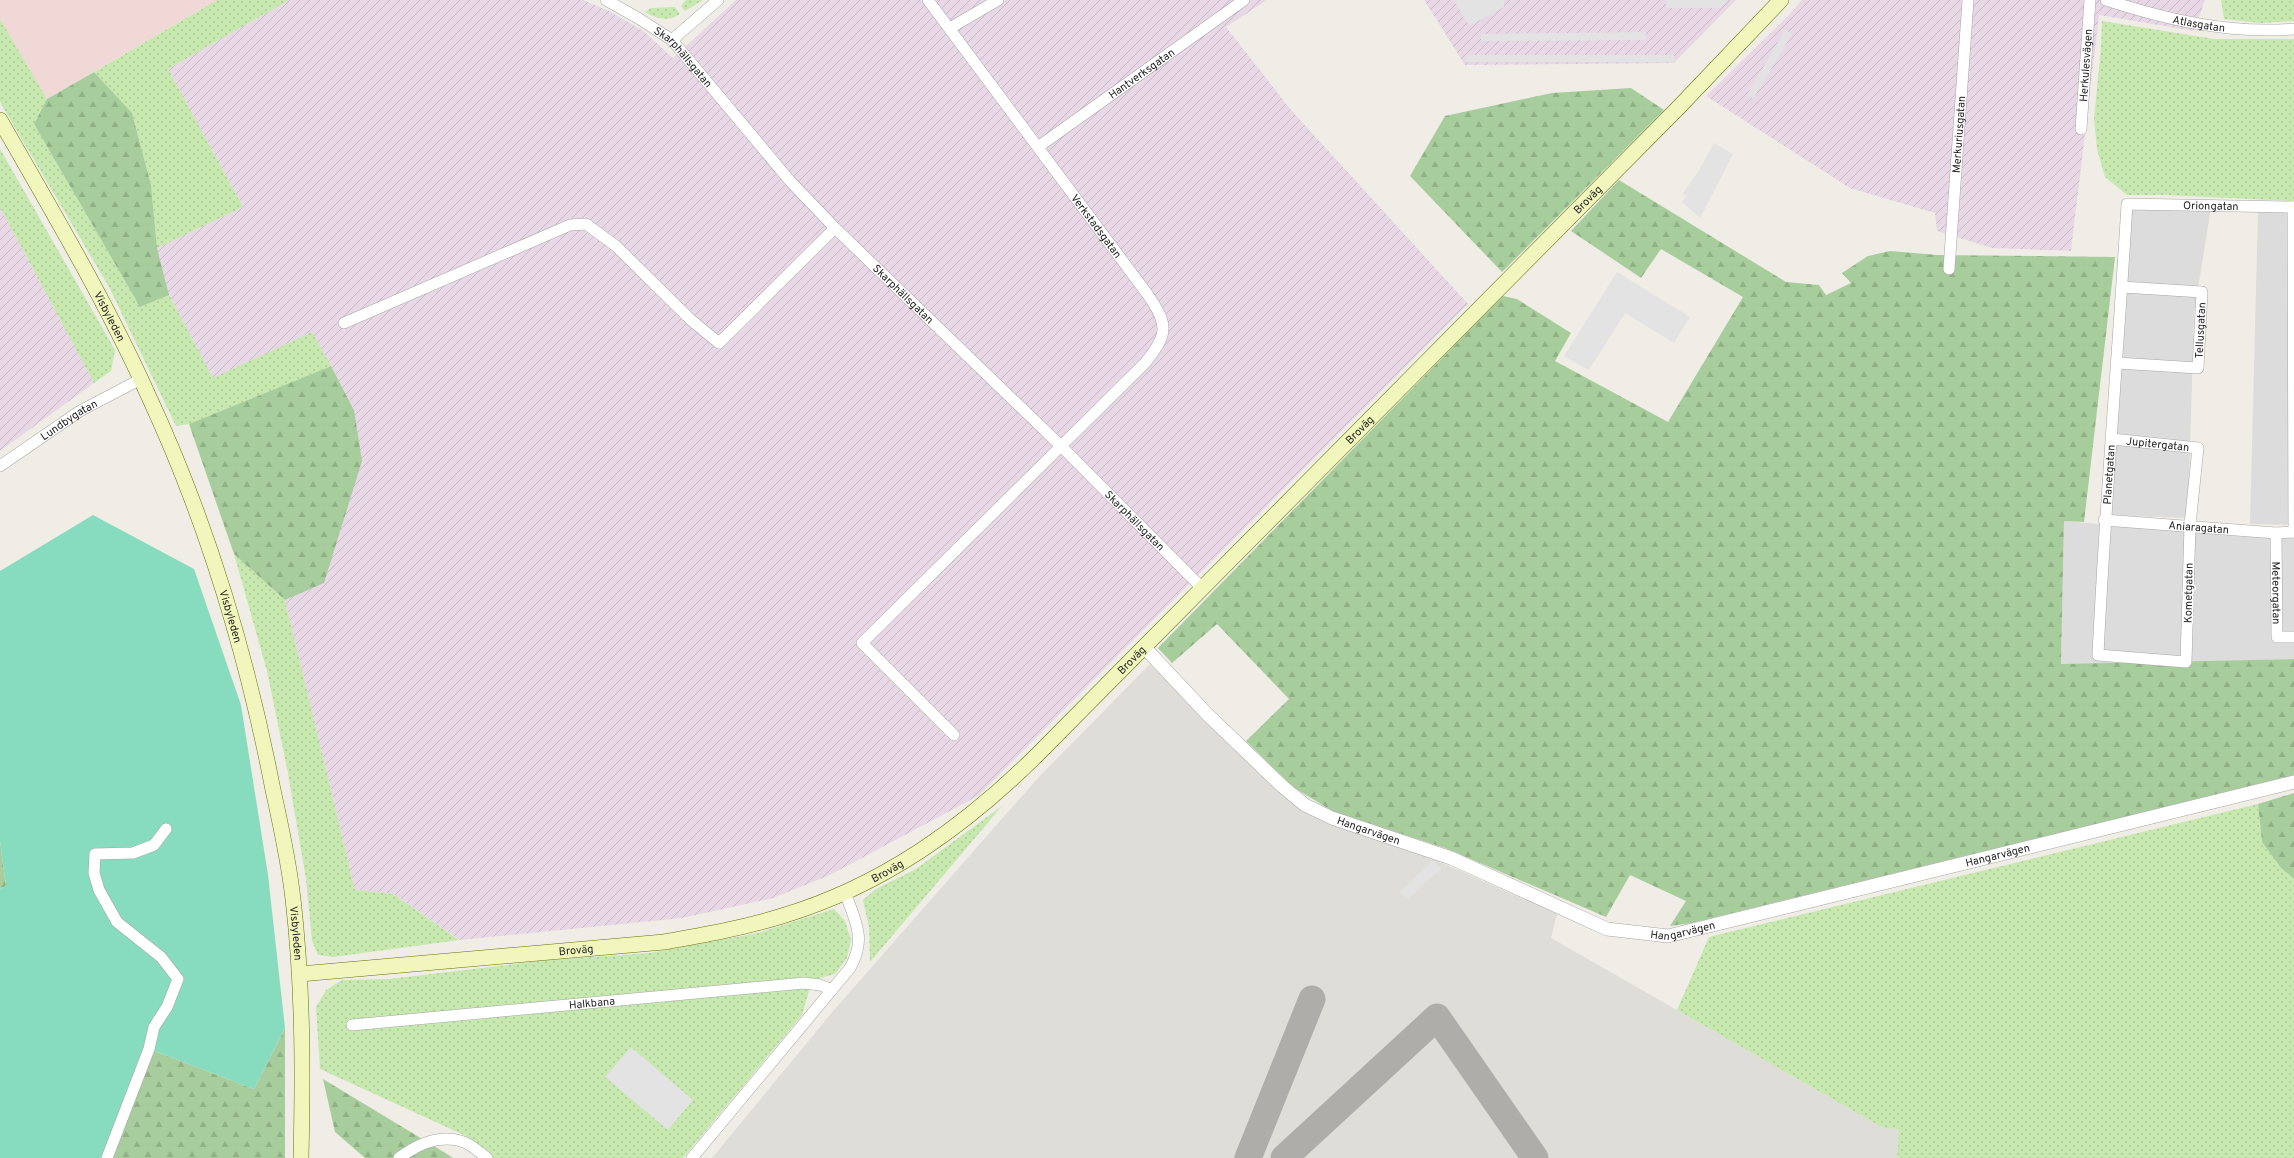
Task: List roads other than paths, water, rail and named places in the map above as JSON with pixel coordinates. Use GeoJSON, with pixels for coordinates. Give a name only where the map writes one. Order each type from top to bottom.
{"type":"FeatureCollection","features":[{"type":"Feature","properties":{"kind":"main road","name":"Broväg"},"geometry":{"type":"LineString","coordinates":[[300,974],[664,942],[754,924],[784,916],[845,892],[918,854],[990,801],[1145,648],[1679,107],[1781,0]]}},
{"type":"Feature","properties":{"kind":"main road","name":"Visbyleden"},"geometry":{"type":"LineString","coordinates":[[0,120],[91,281],[141,379],[168,440],[206,539],[231,617],[248,676],[283,838],[293,897],[300,974],[301,1158]]}},
{"type":"Feature","properties":{"kind":"street","name":"Skarphällsgatan"},"geometry":{"type":"LineString","coordinates":[[606,0],[672,40],[790,181],[835,228],[1062,447],[1203,589]]}},
{"type":"Feature","properties":{"kind":"street"},"geometry":{"type":"LineString","coordinates":[[672,40],[718,0]]}},
{"type":"Feature","properties":{"kind":"street","name":"Verkstadsgatan"},"geometry":{"type":"LineString","coordinates":[[928,0],[950,28],[971,60],[1038,147],[1148,296],[1163,320],[1163,329],[1159,345],[1145,363],[1062,447],[862,643],[954,735]]}},
{"type":"Feature","properties":{"kind":"street"},"geometry":{"type":"LineString","coordinates":[[950,28],[998,0]]}},
{"type":"Feature","properties":{"kind":"street","name":"Hantverksgatan"},"geometry":{"type":"LineString","coordinates":[[1038,147],[1244,0]]}},
{"type":"Feature","properties":{"kind":"street","name":"Merkuriusgatan"},"geometry":{"type":"LineString","coordinates":[[1949,269],[1968,0]]}},
{"type":"Feature","properties":{"kind":"street","name":"Herkulesvägen"},"geometry":{"type":"LineString","coordinates":[[2081,130],[2090,0]]}},
{"type":"Feature","properties":{"kind":"street","name":"Atlasgatan"},"geometry":{"type":"LineString","coordinates":[[2106,0],[2142,12],[2208,27],[2265,31],[2294,30]]}},
{"type":"Feature","properties":{"kind":"street","name":"Oriongatan"},"geometry":{"type":"LineString","coordinates":[[2127,204],[2294,207]]}},
{"type":"Feature","properties":{"kind":"street","name":"Planetgatan"},"geometry":{"type":"LineString","coordinates":[[2127,204],[2118,363],[2104,520],[2098,655],[2186,662]]}},
{"type":"Feature","properties":{"kind":"street"},"geometry":{"type":"LineString","coordinates":[[2294,207],[2294,532]]}},
{"type":"Feature","properties":{"kind":"street"},"geometry":{"type":"LineString","coordinates":[[344,323],[570,225],[586,224],[616,246],[691,320],[719,343],[835,228]]}},
{"type":"Feature","properties":{"kind":"street","name":"Tellusgatan"},"geometry":{"type":"LineString","coordinates":[[2118,363],[2198,368],[2202,307],[2202,292],[2122,287]]}},
{"type":"Feature","properties":{"kind":"street","name":"Lundbygatan"},"geometry":{"type":"LineString","coordinates":[[0,466],[80,411],[141,379]]}},
{"type":"Feature","properties":{"kind":"street","name":"Jupitergatan"},"geometry":{"type":"LineString","coordinates":[[2112,439],[2198,448],[2190,525]]}},
{"type":"Feature","properties":{"kind":"street","name":"Aniaragatan"},"geometry":{"type":"LineString","coordinates":[[2104,520],[2190,525],[2276,533],[2294,532]]}},
{"type":"Feature","properties":{"kind":"street","name":"Kometgatan"},"geometry":{"type":"LineString","coordinates":[[2186,662],[2190,525]]}},
{"type":"Feature","properties":{"kind":"street","name":"Meteorgatan"},"geometry":{"type":"LineString","coordinates":[[2276,533],[2277,637],[2294,637]]}},
{"type":"Feature","properties":{"kind":"street","name":"Hangarvägen"},"geometry":{"type":"LineString","coordinates":[[1145,648],[1213,719],[1282,786],[1305,805],[1332,818],[1451,858],[1608,929],[1668,936],[2294,782]]}},
{"type":"Feature","properties":{"kind":"street"},"geometry":{"type":"LineString","coordinates":[[107,1158],[149,1049],[154,1027],[167,1007],[178,978],[161,957],[117,922],[99,890],[94,873],[95,854],[133,853],[154,845],[166,829]]}},
{"type":"Feature","properties":{"kind":"street"},"geometry":{"type":"LineString","coordinates":[[692,1158],[830,989],[850,968],[859,949],[857,926],[845,892]]}},
{"type":"Feature","properties":{"kind":"street","name":"Halkbana"},"geometry":{"type":"LineString","coordinates":[[352,1025],[804,983],[820,985],[830,989]]}},
{"type":"Feature","properties":{"kind":"street"},"geometry":{"type":"LineString","coordinates":[[400,1158],[430,1140],[450,1139],[467,1144],[487,1158]]}}]}
